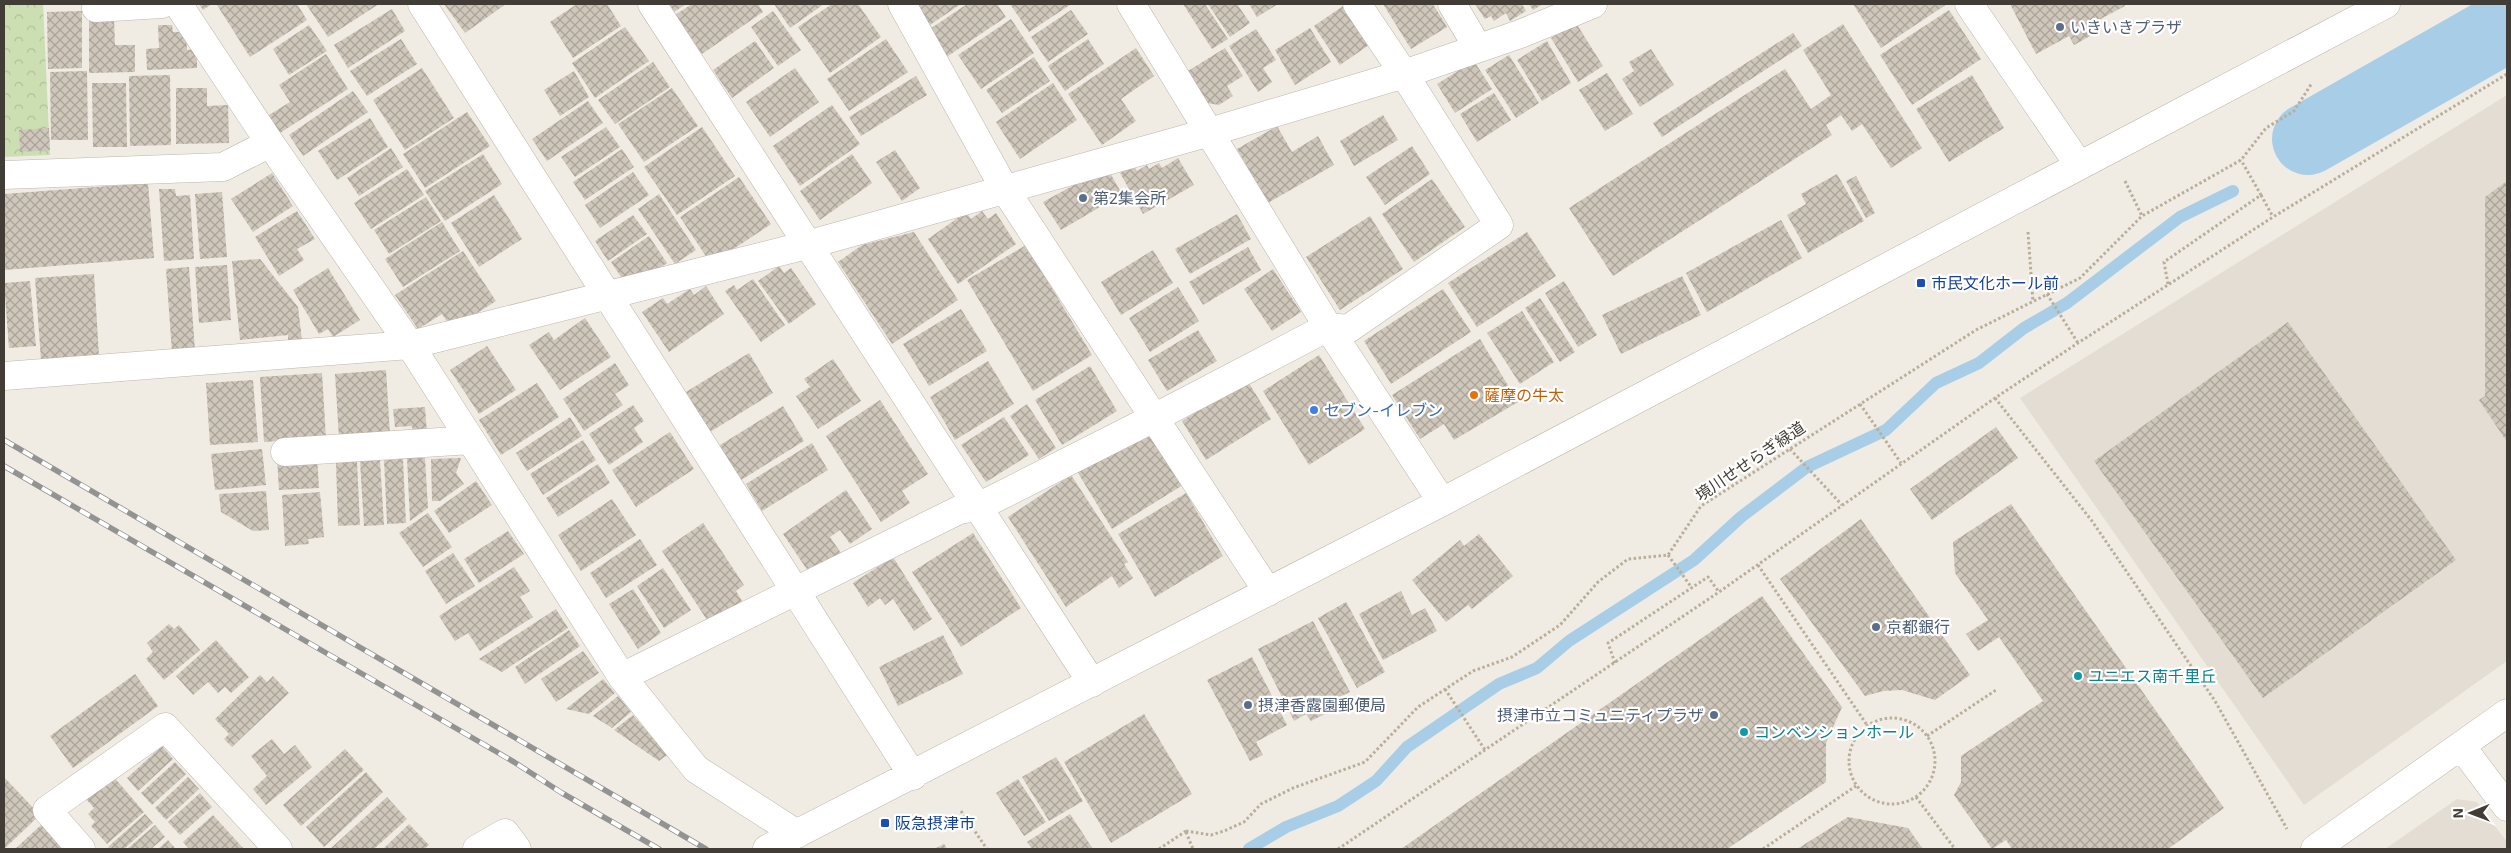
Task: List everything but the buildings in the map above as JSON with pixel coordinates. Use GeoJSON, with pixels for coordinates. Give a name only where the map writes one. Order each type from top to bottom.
{"type":"FeatureCollection","features":[{"type":"Feature","properties":{"kind":"street"},"geometry":{"type":"LineString","coordinates":[[96,8],[162,4]]}},
{"type":"Feature","properties":{"kind":"street"},"geometry":{"type":"LineString","coordinates":[[178,4],[270,143],[410,345],[622,677],[696,769],[797,834]]}},
{"type":"Feature","properties":{"kind":"street"},"geometry":{"type":"LineString","coordinates":[[422,4],[609,295],[913,776]]}},
{"type":"Feature","properties":{"kind":"street"},"geometry":{"type":"LineString","coordinates":[[652,4],[1092,684]]}},
{"type":"Feature","properties":{"kind":"street"},"geometry":{"type":"LineString","coordinates":[[902,4],[1004,188],[1268,592]]}},
{"type":"Feature","properties":{"kind":"street"},"geometry":{"type":"LineString","coordinates":[[1131,4],[1328,327],[1442,502]]}},
{"type":"Feature","properties":{"kind":"street"},"geometry":{"type":"LineString","coordinates":[[622,677],[959,510],[978,507],[1328,327],[1348,329],[1500,225],[1357,4]]}},
{"type":"Feature","properties":{"kind":"street"},"geometry":{"type":"LineString","coordinates":[[1452,4],[1478,48]]}},
{"type":"Feature","properties":{"kind":"street"},"geometry":{"type":"LineString","coordinates":[[4,376],[410,345],[808,245],[1004,188],[1210,132],[1404,74],[1593,4]]}},
{"type":"Feature","properties":{"kind":"street"},"geometry":{"type":"LineString","coordinates":[[1969,4],[2079,165]]}},
{"type":"Feature","properties":{"kind":"street"},"geometry":{"type":"LineString","coordinates":[[767,849],[1092,684],[1442,502],[2386,4]]}},
{"type":"Feature","properties":{"kind":"street"},"geometry":{"type":"LineString","coordinates":[[4,175],[223,167],[270,143]]}},
{"type":"Feature","properties":{"kind":"street"},"geometry":{"type":"LineString","coordinates":[[285,452],[471,440]]}},
{"type":"Feature","properties":{"kind":"street"},"geometry":{"type":"LineString","coordinates":[[2315,849],[2507,713]]}},
{"type":"Feature","properties":{"kind":"street"},"geometry":{"type":"LineString","coordinates":[[81,849],[47,810],[165,726],[278,849]]}},
{"type":"Feature","properties":{"kind":"street"},"geometry":{"type":"LineString","coordinates":[[2461,746],[2507,807]]}},
{"type":"Feature","properties":{"kind":"street"},"geometry":{"type":"LineString","coordinates":[[477,849],[505,833],[517,849]]}},
{"type":"Feature","properties":{"kind":"path"},"geometry":{"type":"LineString","coordinates":[[1338,849],[1719,592],[1901,463],[2078,342],[2273,217],[2507,74]]}},
{"type":"Feature","properties":{"kind":"path","name":"境川せせらぎ緑道"},"geometry":{"type":"LineString","coordinates":[[1668,555],[1701,506],[1976,330],[2080,278],[2142,216],[2240,160],[2266,128],[2294,111],[2314,80]]}},
{"type":"Feature","properties":{"kind":"path"},"geometry":{"type":"LineString","coordinates":[[2240,160],[2273,217]]}},
{"type":"Feature","properties":{"kind":"path"},"geometry":{"type":"LineString","coordinates":[[2123,176],[2142,216]]}},
{"type":"Feature","properties":{"kind":"path"},"geometry":{"type":"LineString","coordinates":[[2168,284],[2164,262],[2261,195]]}},
{"type":"Feature","properties":{"kind":"path"},"geometry":{"type":"LineString","coordinates":[[2028,226],[2033,302]]}},
{"type":"Feature","properties":{"kind":"path"},"geometry":{"type":"LineString","coordinates":[[2047,294],[2078,342]]}},
{"type":"Feature","properties":{"kind":"path"},"geometry":{"type":"LineString","coordinates":[[1995,398],[2092,521],[2215,701],[2288,829]]}},
{"type":"Feature","properties":{"kind":"path"},"geometry":{"type":"LineString","coordinates":[[1860,404],[1901,463]]}},
{"type":"Feature","properties":{"kind":"path"},"geometry":{"type":"LineString","coordinates":[[1790,449],[1842,505]]}},
{"type":"Feature","properties":{"kind":"path"},"geometry":{"type":"LineString","coordinates":[[1159,849],[1186,831],[1211,835],[1224,831],[1244,822],[1262,804],[1293,788],[1365,762],[1418,707],[1473,671],[1512,657],[1560,625],[1598,582],[1628,559],[1668,555],[1692,588]]}},
{"type":"Feature","properties":{"kind":"path"},"geometry":{"type":"LineString","coordinates":[[1758,565],[1867,725]]}},
{"type":"Feature","properties":{"kind":"path"},"geometry":{"type":"LineString","coordinates":[[1615,663],[1608,643],[1708,577],[1719,592]]}},
{"type":"Feature","properties":{"kind":"path"},"geometry":{"type":"LineString","coordinates":[[1445,689],[1485,750]]}},
{"type":"Feature","properties":{"kind":"path"},"geometry":{"type":"LineString","coordinates":[[1927,736],[1996,690]]}},
{"type":"Feature","properties":{"kind":"path"},"geometry":{"type":"LineString","coordinates":[[1888,718],[1903,720],[1910,722],[1927,736],[1935,758],[1931,780],[1916,797],[1895,804],[1873,800],[1856,786],[1848,765],[1852,742],[1867,725],[1888,718]]}},
{"type":"Feature","properties":{"kind":"path"},"geometry":{"type":"LineString","coordinates":[[1763,849],[1856,786]]}},
{"type":"Feature","properties":{"kind":"path"},"geometry":{"type":"LineString","coordinates":[[1916,797],[1955,849]]}},
{"type":"Feature","properties":{"kind":"path"},"geometry":{"type":"LineString","coordinates":[[961,811],[987,849]]}},
{"type":"Feature","properties":{"kind":"path"},"geometry":{"type":"LineString","coordinates":[[1186,831],[1193,849]]}},
{"type":"Feature","properties":{"kind":"shaded area"},"geometry":{"type":"Polygon","coordinates":[[[2507,95],[2507,661],[2304,805],[2020,398],[2507,95]]]}},
{"type":"Feature","properties":{"kind":"shaded area"},"geometry":{"type":"Polygon","coordinates":[[[2457,799],[2477,802],[2507,842],[2507,849],[2385,849],[2457,799]]]}},
{"type":"Feature","properties":{"kind":"green space"},"geometry":{"type":"Polygon","coordinates":[[[4,4],[43,4],[50,155],[4,157],[4,4]]]}},
{"type":"Feature","properties":{"kind":"waterway"},"geometry":{"type":"LineString","coordinates":[[2308,139],[2507,26]]}},
{"type":"Feature","properties":{"kind":"waterway"},"geometry":{"type":"LineString","coordinates":[[1249,849],[1286,827],[1338,806],[1376,781],[1407,747],[1499,684],[1537,668],[1569,641],[1694,560],[1741,517],[1807,467],[1886,430],[1936,383],[1979,363],[2024,328],[2067,303],[2180,217],[2233,191]]}},
{"type":"Feature","properties":{"kind":"railway"},"geometry":{"type":"LineString","coordinates":[[4,440],[706,849]]}},
{"type":"Feature","properties":{"kind":"railway"},"geometry":{"type":"LineString","coordinates":[[4,466],[514,762],[562,793],[659,849]]}},
{"type":"Feature","properties":{"kind":"place","name":"いきいきプラザ"},"geometry":{"type":"Point","coordinates":[2060,27]}},
{"type":"Feature","properties":{"kind":"place","name":"第2集会所"},"geometry":{"type":"Point","coordinates":[1083,198]}},
{"type":"Feature","properties":{"kind":"place","name":"市民文化ホール前"},"geometry":{"type":"Point","coordinates":[1921,283]}},
{"type":"Feature","properties":{"kind":"place","name":"薩摩の牛太"},"geometry":{"type":"Point","coordinates":[1474,395]}},
{"type":"Feature","properties":{"kind":"place","name":"セブン-イレブン"},"geometry":{"type":"Point","coordinates":[1314,410]}},
{"type":"Feature","properties":{"kind":"place","name":"京都銀行"},"geometry":{"type":"Point","coordinates":[1876,627]}},
{"type":"Feature","properties":{"kind":"place","name":"ユニエス南千里丘"},"geometry":{"type":"Point","coordinates":[2078,676]}},
{"type":"Feature","properties":{"kind":"place","name":"摂津香露園郵便局"},"geometry":{"type":"Point","coordinates":[1248,705]}},
{"type":"Feature","properties":{"kind":"place","name":"摂津市立コミュニティプラザ"},"geometry":{"type":"Point","coordinates":[1714,715]}},
{"type":"Feature","properties":{"kind":"place","name":"コンベンションホール"},"geometry":{"type":"Point","coordinates":[1744,732]}},
{"type":"Feature","properties":{"kind":"place","name":"阪急摂津市"},"geometry":{"type":"Point","coordinates":[885,823]}}]}
